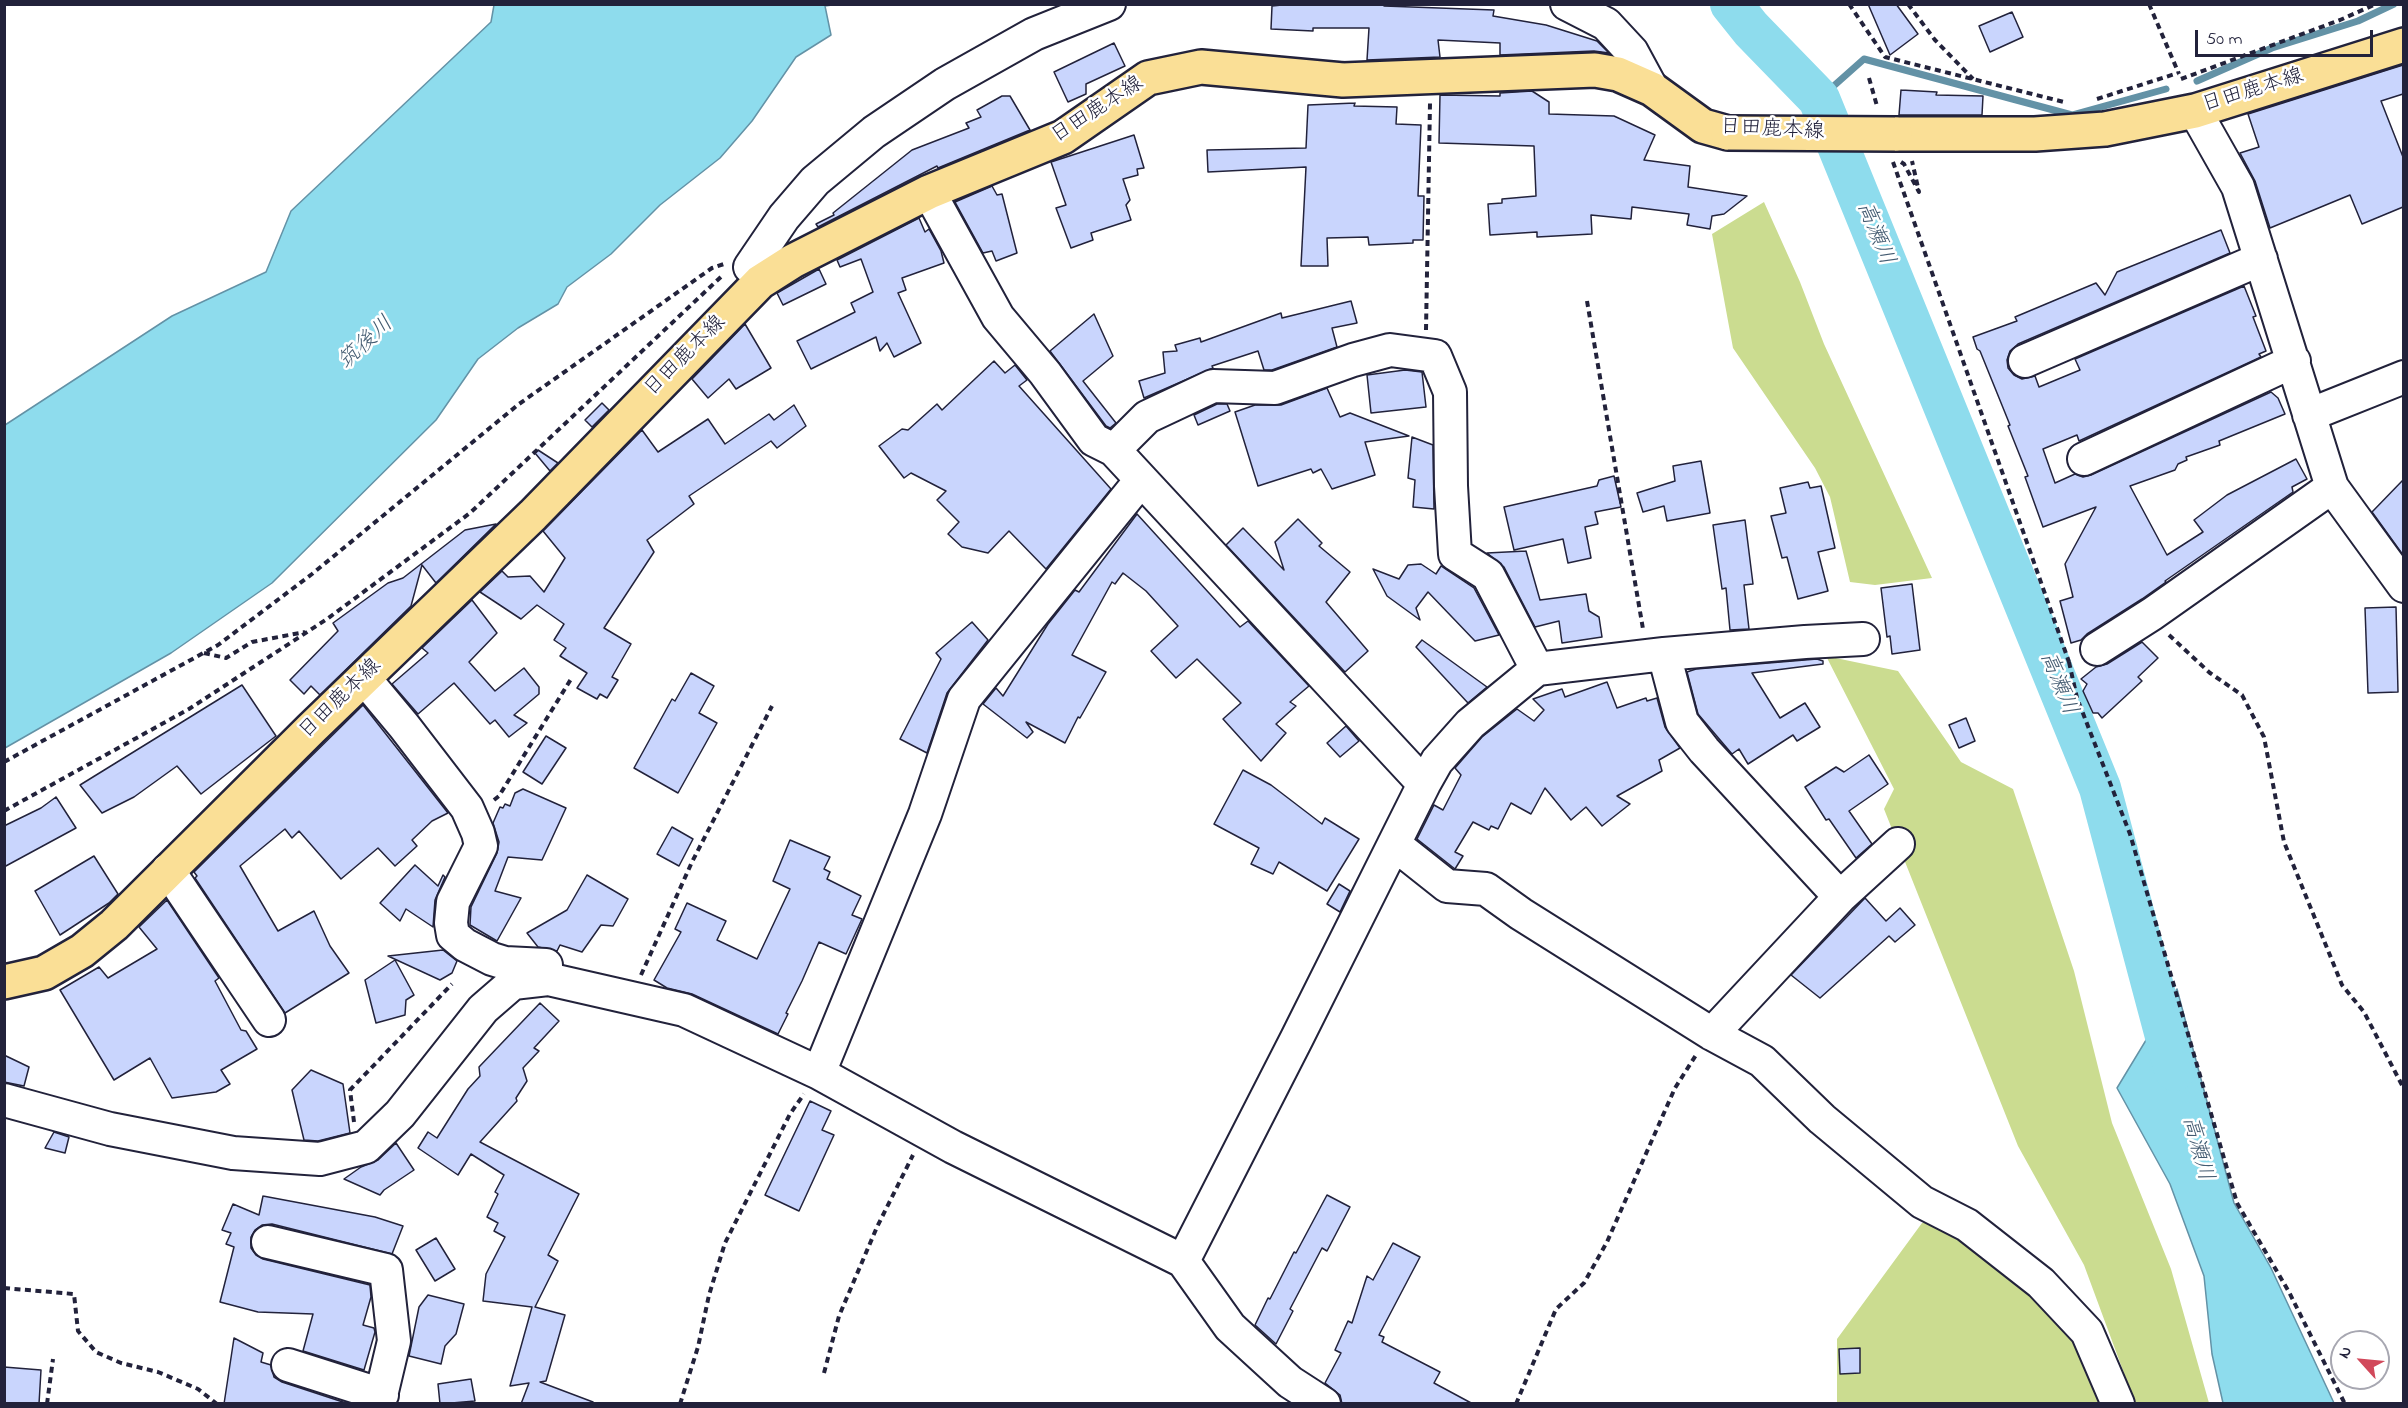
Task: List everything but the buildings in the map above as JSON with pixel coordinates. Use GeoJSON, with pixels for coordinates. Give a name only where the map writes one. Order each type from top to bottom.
{"type":"FeatureCollection","features":[{"type":"Feature","properties":{"kind":"main road","name":"日田鹿本線"},"geometry":{"type":"LineString","coordinates":[[4,982],[44,973],[82,951],[114,925],[533,515],[760,282],[793,261],[929,192],[1063,137],[1148,78],[1201,67],[1343,80],[1571,69],[1595,70],[1618,74],[1652,89],[1703,126],[1728,133],[2035,134],[2105,129],[2195,111],[2403,45]]}},
{"type":"Feature","properties":{"kind":"street"},"geometry":{"type":"LineString","coordinates":[[756,258],[784,217],[815,180],[874,132],[945,84],[1034,34],[1109,4]]}},
{"type":"Feature","properties":{"kind":"street"},"geometry":{"type":"LineString","coordinates":[[1567,4],[1606,24],[1632,52],[1652,89]]}},
{"type":"Feature","properties":{"kind":"street"},"geometry":{"type":"LineString","coordinates":[[2195,111],[2238,187],[2332,487],[2403,586]]}},
{"type":"Feature","properties":{"kind":"street"},"geometry":{"type":"LineString","coordinates":[[929,192],[998,317],[1045,373],[1094,440],[1114,450],[1424,784]]}},
{"type":"Feature","properties":{"kind":"street"},"geometry":{"type":"LineString","coordinates":[[2025,361],[2261,259]]}},
{"type":"Feature","properties":{"kind":"street"},"geometry":{"type":"LineString","coordinates":[[1114,450],[1147,417],[1213,386],[1275,388],[1353,360],[1390,350],[1435,356],[1450,392],[1451,486],[1455,554],[1488,575],[1537,669]]}},
{"type":"Feature","properties":{"kind":"street"},"geometry":{"type":"LineString","coordinates":[[2084,459],[2294,361]]}},
{"type":"Feature","properties":{"kind":"street"},"geometry":{"type":"LineString","coordinates":[[2308,415],[2403,377]]}},
{"type":"Feature","properties":{"kind":"street"},"geometry":{"type":"LineString","coordinates":[[819,1073],[925,814],[964,699],[1141,480]]}},
{"type":"Feature","properties":{"kind":"street"},"geometry":{"type":"LineString","coordinates":[[2097,649],[2152,614],[2332,487]]}},
{"type":"Feature","properties":{"kind":"street"},"geometry":{"type":"LineString","coordinates":[[1183,1260],[1424,784],[1437,761],[1470,724],[1537,669],[1656,655],[1863,639]]}},
{"type":"Feature","properties":{"kind":"street"},"geometry":{"type":"LineString","coordinates":[[1656,655],[1682,722],[1704,750],[1840,897]]}},
{"type":"Feature","properties":{"kind":"street"},"geometry":{"type":"LineString","coordinates":[[364,678],[411,735],[470,814],[478,833],[481,846],[453,902],[451,923],[453,935],[465,945],[505,963],[549,965],[684,1010],[819,1073],[925,1132],[1183,1260],[1230,1326],[1290,1382],[1324,1404]]}},
{"type":"Feature","properties":{"kind":"street"},"geometry":{"type":"LineString","coordinates":[[1394,844],[1447,886],[1486,889],[1521,914],[1712,1034],[1762,1061],[1822,1119],[1922,1202],[1967,1224],[2041,1283],[2087,1332],[2118,1404]]}},
{"type":"Feature","properties":{"kind":"street"},"geometry":{"type":"LineString","coordinates":[[1712,1034],[1840,897],[1898,844]]}},
{"type":"Feature","properties":{"kind":"street"},"geometry":{"type":"LineString","coordinates":[[168,870],[269,1020]]}},
{"type":"Feature","properties":{"kind":"street"},"geometry":{"type":"LineString","coordinates":[[4,1100],[110,1129],[233,1153],[320,1159],[366,1148],[400,1114],[483,1009],[513,982],[548,979],[643,997]]}},
{"type":"Feature","properties":{"kind":"street"},"geometry":{"type":"LineString","coordinates":[[268,1242],[386,1270],[394,1341],[380,1399],[288,1365]]}},
{"type":"Feature","properties":{"kind":"path"},"geometry":{"type":"LineString","coordinates":[[1849,4],[1885,57],[2067,103]]}},
{"type":"Feature","properties":{"kind":"path"},"geometry":{"type":"LineString","coordinates":[[1908,4],[1935,40],[1974,80]]}},
{"type":"Feature","properties":{"kind":"path"},"geometry":{"type":"LineString","coordinates":[[2149,4],[2195,111]]}},
{"type":"Feature","properties":{"kind":"path"},"geometry":{"type":"LineString","coordinates":[[2181,79],[2340,20],[2376,4]]}},
{"type":"Feature","properties":{"kind":"path"},"geometry":{"type":"LineString","coordinates":[[2089,102],[2178,73]]}},
{"type":"Feature","properties":{"kind":"path"},"geometry":{"type":"LineString","coordinates":[[1426,355],[1430,77]]}},
{"type":"Feature","properties":{"kind":"path"},"geometry":{"type":"LineString","coordinates":[[1900,134],[1919,192],[1904,164],[1891,157],[2069,662],[2078,698],[2130,834],[2237,1203],[2289,1292],[2345,1404]]}},
{"type":"Feature","properties":{"kind":"path"},"geometry":{"type":"LineString","coordinates":[[4,811],[189,709],[308,632],[470,513],[730,268],[756,258]]}},
{"type":"Feature","properties":{"kind":"path"},"geometry":{"type":"LineString","coordinates":[[4,762],[218,645],[312,574],[519,404],[712,268],[756,258]]}},
{"type":"Feature","properties":{"kind":"path"},"geometry":{"type":"LineString","coordinates":[[1587,301],[1656,655]]}},
{"type":"Feature","properties":{"kind":"path"},"geometry":{"type":"LineString","coordinates":[[2152,614],[2176,642],[2210,673],[2242,695],[2264,737],[2284,842],[2342,984],[2364,1012],[2403,1089]]}},
{"type":"Feature","properties":{"kind":"path"},"geometry":{"type":"LineString","coordinates":[[204,653],[226,658],[252,642],[308,632]]}},
{"type":"Feature","properties":{"kind":"path"},"geometry":{"type":"LineString","coordinates":[[2069,662],[2097,649]]}},
{"type":"Feature","properties":{"kind":"path"},"geometry":{"type":"LineString","coordinates":[[470,814],[499,796],[571,679]]}},
{"type":"Feature","properties":{"kind":"path"},"geometry":{"type":"LineString","coordinates":[[643,997],[692,862],[772,706]]}},
{"type":"Feature","properties":{"kind":"path"},"geometry":{"type":"LineString","coordinates":[[357,1150],[350,1090],[452,984]]}},
{"type":"Feature","properties":{"kind":"path"},"geometry":{"type":"LineString","coordinates":[[1516,1404],[1556,1309],[1584,1283],[1607,1242],[1675,1088],[1712,1034]]}},
{"type":"Feature","properties":{"kind":"path"},"geometry":{"type":"LineString","coordinates":[[681,1404],[725,1243],[790,1114],[819,1073]]}},
{"type":"Feature","properties":{"kind":"path"},"geometry":{"type":"LineString","coordinates":[[824,1373],[839,1316],[877,1227],[925,1132]]}},
{"type":"Feature","properties":{"kind":"path"},"geometry":{"type":"LineString","coordinates":[[4,1288],[74,1294],[78,1331],[96,1352],[121,1363],[158,1372],[198,1389],[217,1404]]}},
{"type":"Feature","properties":{"kind":"path"},"geometry":{"type":"LineString","coordinates":[[47,1404],[53,1359]]}},
{"type":"Feature","properties":{"kind":"green space"},"geometry":{"type":"Polygon","coordinates":[[[1764,202],[1800,282],[1824,344],[1932,578],[1875,585],[1850,582],[1830,497],[1815,468],[1733,348],[1712,234],[1764,202]]]}},
{"type":"Feature","properties":{"kind":"green space"},"geometry":{"type":"Polygon","coordinates":[[[1826,656],[1898,671],[1961,762],[2013,789],[2074,971],[2112,1123],[2171,1269],[2209,1403],[2135,1403],[2084,1265],[2018,1146],[1884,809],[1894,789],[1826,656]]]}},
{"type":"Feature","properties":{"kind":"green space"},"geometry":{"type":"Polygon","coordinates":[[[1935,1222],[1971,1245],[2031,1291],[2076,1340],[2100,1403],[1837,1403],[1837,1339],[1922,1223],[1935,1222]]]}},
{"type":"Feature","properties":{"kind":"water","name":"筑後川"},"geometry":{"type":"Polygon","coordinates":[[[494,5],[832,5],[825,6],[831,35],[796,57],[752,121],[720,158],[660,205],[611,254],[567,287],[558,304],[518,328],[478,359],[436,420],[272,583],[171,653],[5,748],[5,425],[172,316],[266,272],[291,211],[491,22],[494,5]]]}},
{"type":"Feature","properties":{"kind":"water"},"geometry":{"type":"Polygon","coordinates":[[[2177,989],[2234,1203],[2271,1268],[2334,1403],[2223,1403],[2212,1354],[2204,1276],[2170,1184],[2117,1088],[2177,989]]]}},
{"type":"Feature","properties":{"kind":"waterway","name":"高瀬川"},"geometry":{"type":"LineString","coordinates":[[1731,4],[1751,29],[1819,99],[2100,788],[2175,1070]]}},
{"type":"Feature","properties":{"kind":"waterway"},"geometry":{"type":"LineString","coordinates":[[2197,81],[2272,48],[2358,21],[2394,4]]}},
{"type":"Feature","properties":{"kind":"waterway"},"geometry":{"type":"LineString","coordinates":[[1819,99],[1864,59],[2072,115],[2166,89]]}}]}
